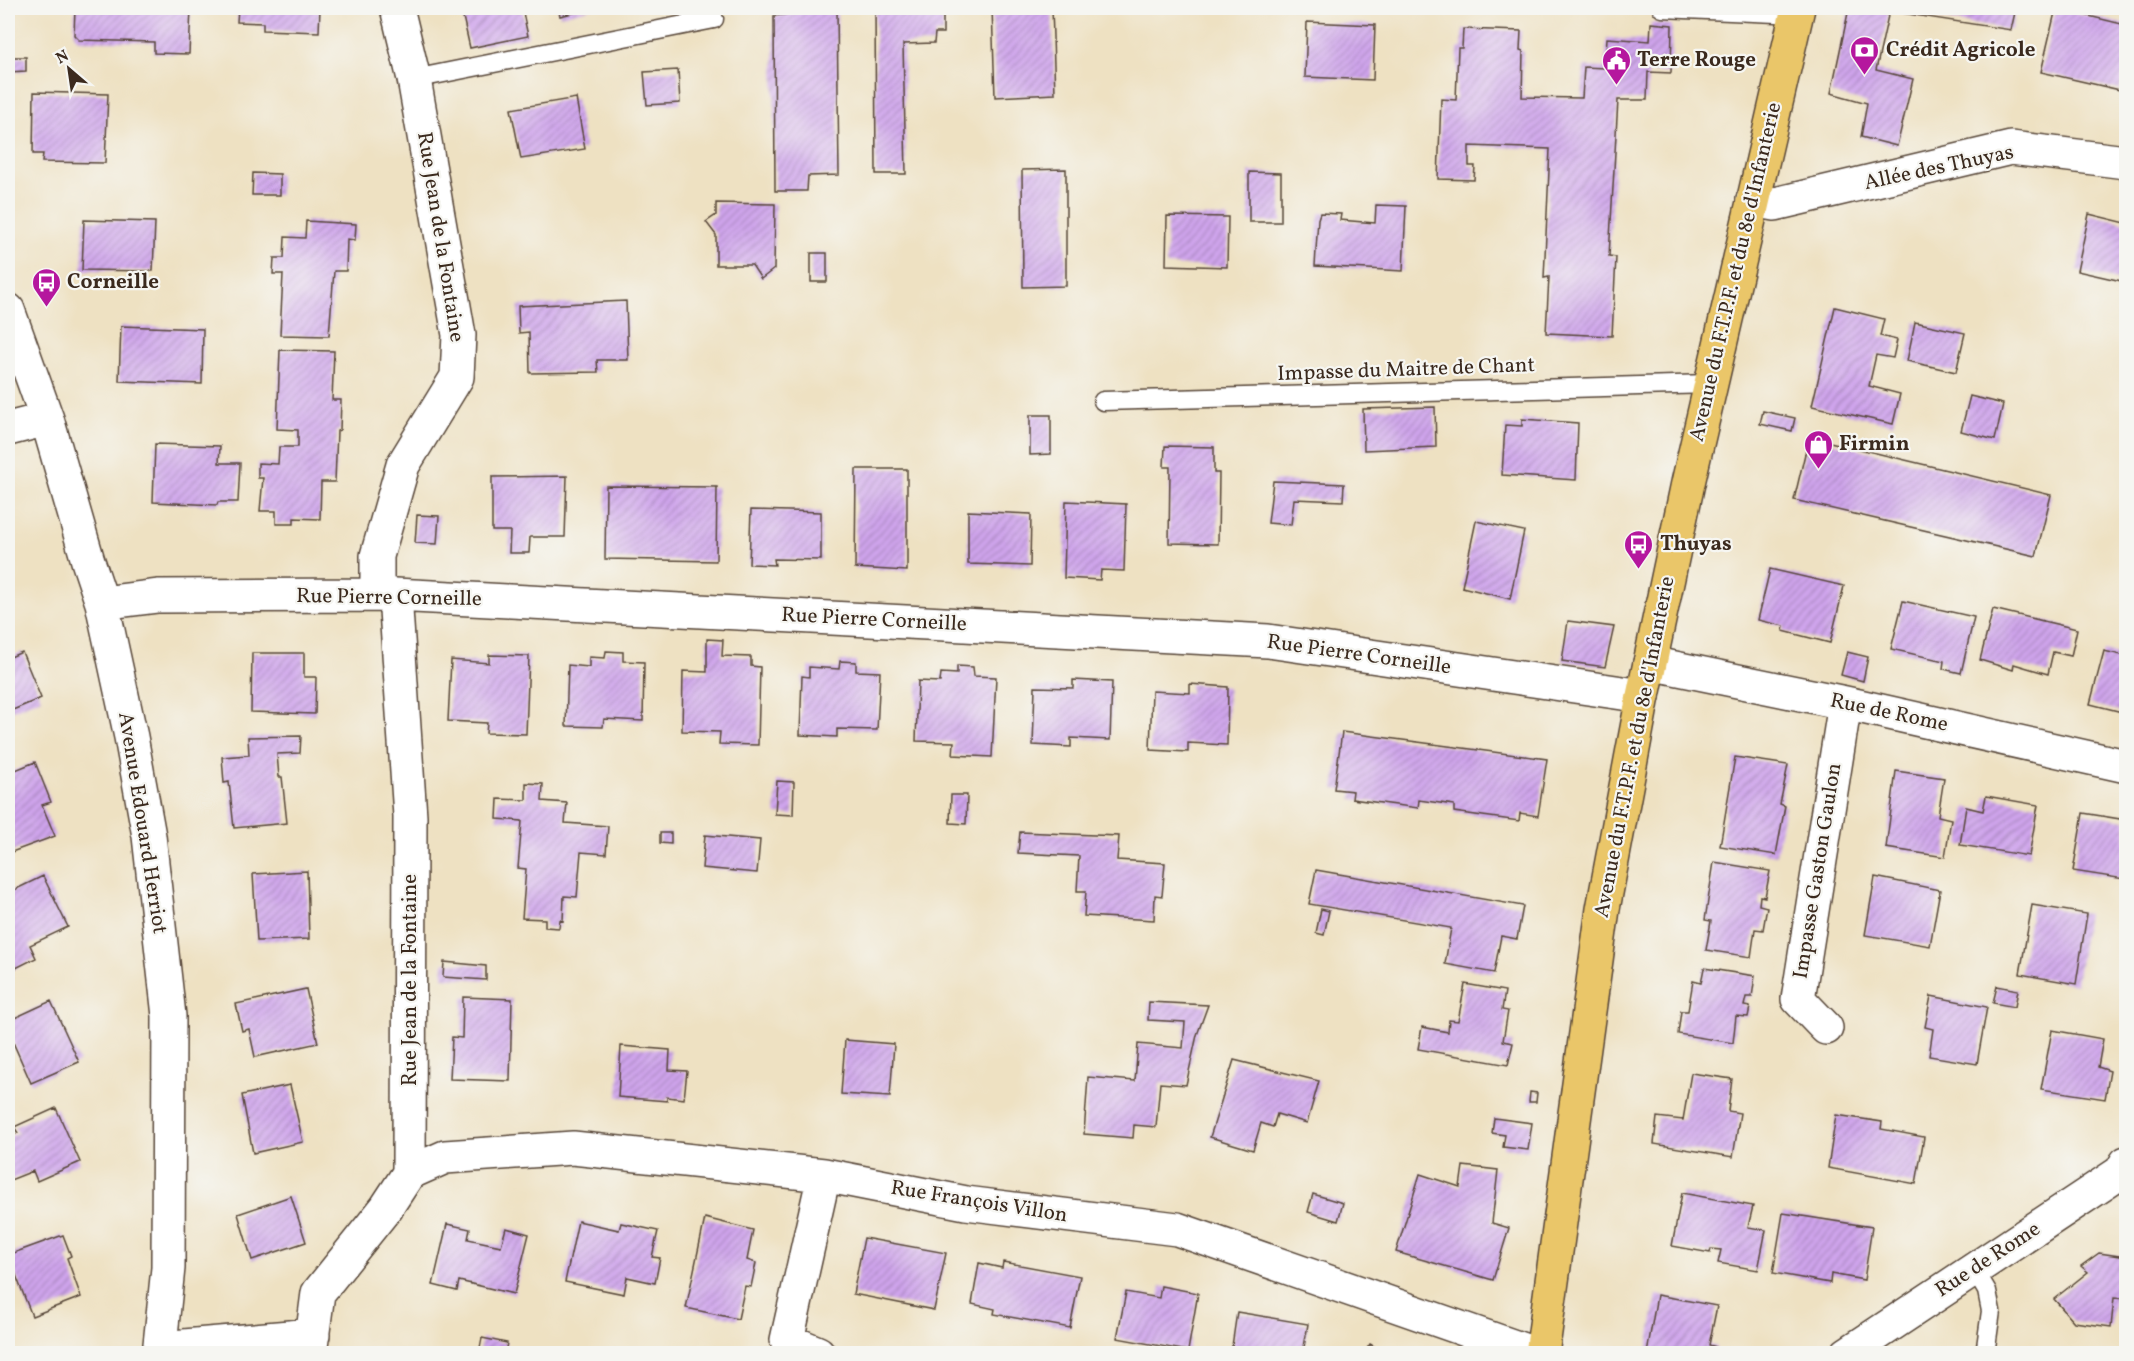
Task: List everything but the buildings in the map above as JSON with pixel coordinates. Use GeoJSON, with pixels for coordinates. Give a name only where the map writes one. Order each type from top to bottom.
{"type":"FeatureCollection","features":[{"type":"Feature","properties":{"kind":"main road","name":"Avenue du F.T.P.F. et du 8e d'Infanterie"},"geometry":{"type":"LineString","coordinates":[[1542,1353],[1603,909],[1643,696],[1710,384],[1797,11]]}},
{"type":"Feature","properties":{"kind":"street","name":"Rue Jean de la Fontaine"},"geometry":{"type":"LineString","coordinates":[[397,8],[414,79],[459,335],[457,377],[403,465],[376,556],[386,595],[410,816],[409,1173]]}},
{"type":"Feature","properties":{"kind":"street","name":"Allée des Thuyas"},"geometry":{"type":"LineString","coordinates":[[1753,200],[1775,204],[2010,148],[2127,162]]}},
{"type":"Feature","properties":{"kind":"street","name":"Avenue Edouard Herriot"},"geometry":{"type":"LineString","coordinates":[[9,318],[47,419],[102,603],[131,737],[149,836],[169,1016],[168,1268],[160,1351]]}},
{"type":"Feature","properties":{"kind":"street"},"geometry":{"type":"LineString","coordinates":[[8,429],[47,419]]}},
{"type":"Feature","properties":{"kind":"street","name":"Rue Pierre Corneille"},"geometry":{"type":"LineString","coordinates":[[102,603],[158,596],[386,595],[1268,641],[1643,696]]}},
{"type":"Feature","properties":{"kind":"street","name":"Rue de Rome"},"geometry":{"type":"LineString","coordinates":[[1650,663],[1845,703],[2127,766]]}},
{"type":"Feature","properties":{"kind":"street","name":"Impasse Gaston Gaulon"},"geometry":{"type":"LineString","coordinates":[[1826,1028],[1798,999],[1845,703]]}},
{"type":"Feature","properties":{"kind":"street","name":"Rue François Villon"},"geometry":{"type":"LineString","coordinates":[[409,1173],[446,1157],[573,1148],[824,1175],[966,1203],[1177,1229],[1535,1353]]}},
{"type":"Feature","properties":{"kind":"street","name":"Rue de Rome"},"geometry":{"type":"LineString","coordinates":[[1847,1353],[2121,1172],[2127,1163]]}},
{"type":"Feature","properties":{"kind":"street"},"geometry":{"type":"LineString","coordinates":[[160,1351],[311,1344],[318,1293],[386,1208],[409,1173]]}},
{"type":"Feature","properties":{"kind":"street"},"geometry":{"type":"LineString","coordinates":[[818,1353],[787,1340],[824,1175]]}},
{"type":"Feature","properties":{"kind":"lane"},"geometry":{"type":"LineString","coordinates":[[1662,8],[1797,11]]}},
{"type":"Feature","properties":{"kind":"lane"},"geometry":{"type":"LineString","coordinates":[[414,79],[714,19]]}},
{"type":"Feature","properties":{"kind":"lane","name":"Impasse du Maitre de Chant"},"geometry":{"type":"LineString","coordinates":[[1102,400],[1710,384]]}},
{"type":"Feature","properties":{"kind":"lane"},"geometry":{"type":"LineString","coordinates":[[1974,1269],[1987,1291],[1991,1311],[1985,1353]]}},
{"type":"Feature","properties":{"kind":"place","name":"Crédit Agricole"},"geometry":{"type":"Point","coordinates":[1865,76]}},
{"type":"Feature","properties":{"kind":"place","name":"Terre Rouge"},"geometry":{"type":"Point","coordinates":[1616,86]}},
{"type":"Feature","properties":{"kind":"place","name":"Corneille"},"geometry":{"type":"Point","coordinates":[46,308]}},
{"type":"Feature","properties":{"kind":"place","name":"Firmin"},"geometry":{"type":"Point","coordinates":[1818,470]}},
{"type":"Feature","properties":{"kind":"place","name":"Thuyas"},"geometry":{"type":"Point","coordinates":[1639,570]}}]}
